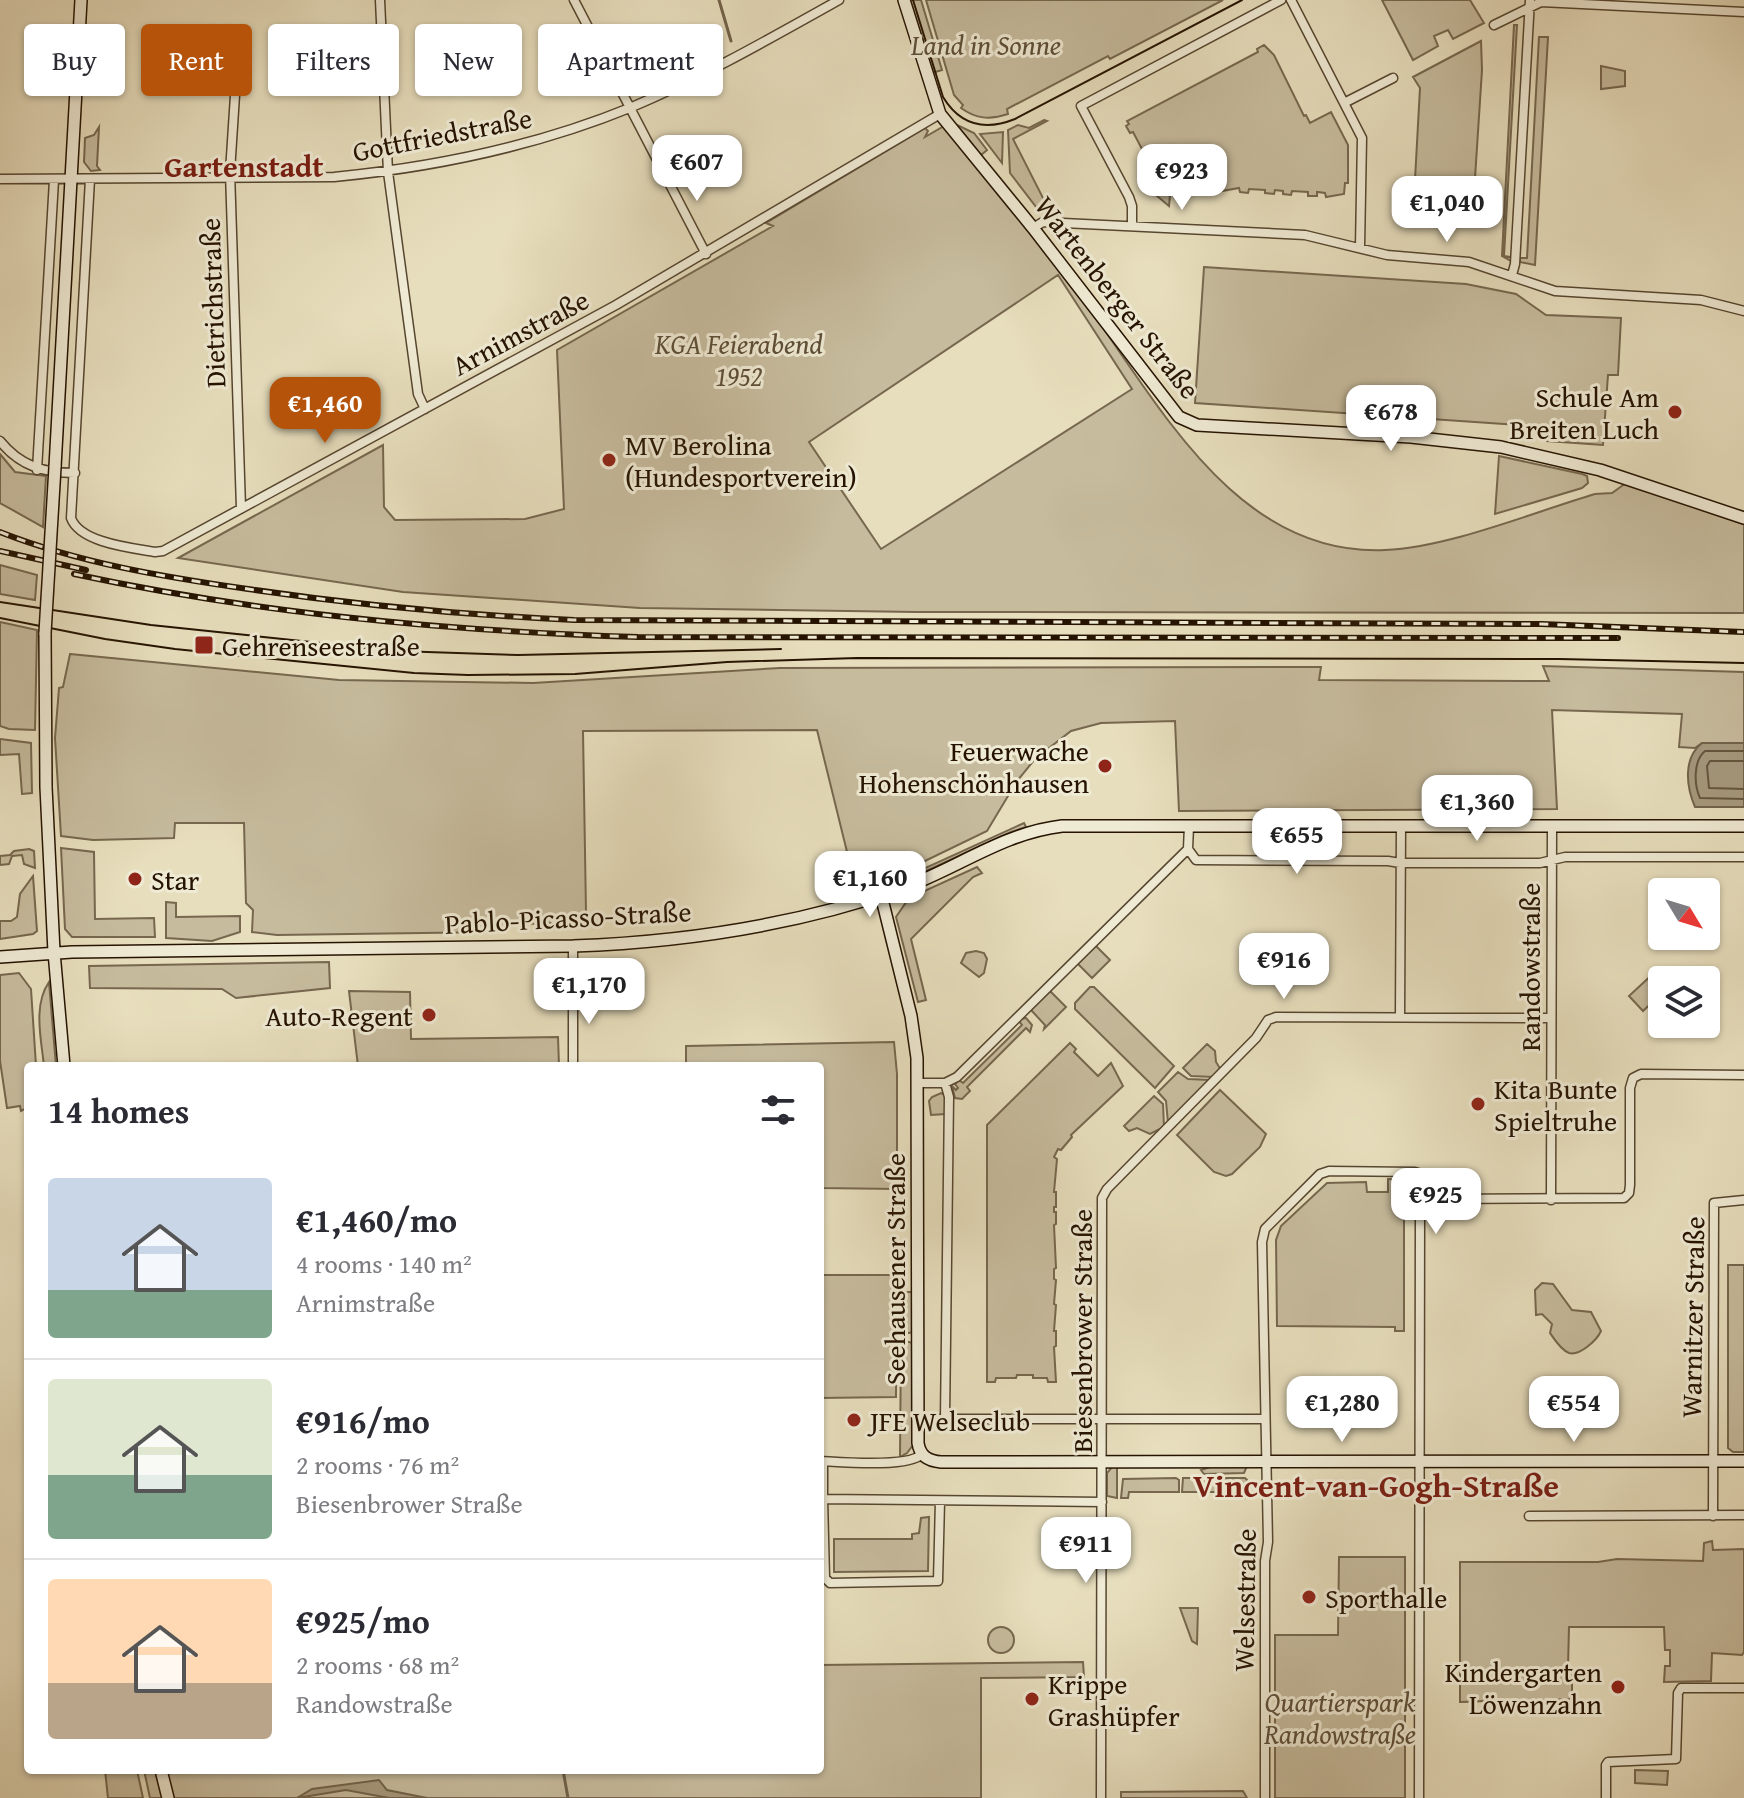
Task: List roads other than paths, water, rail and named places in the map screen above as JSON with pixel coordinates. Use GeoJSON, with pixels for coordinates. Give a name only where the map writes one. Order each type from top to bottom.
{"type":"FeatureCollection","features":[{"type":"Feature","properties":{"kind":"main road"},"geometry":{"type":"LineString","coordinates":[[64,1062],[54,952],[46,787],[45,633],[81,0]]}},
{"type":"Feature","properties":{"kind":"main road","name":"Wartenberger Straße"},"geometry":{"type":"LineString","coordinates":[[904,0],[940,114],[1033,228],[1179,417],[1189,422],[1411,437],[1501,447],[1612,474],[1744,518]]}},
{"type":"Feature","properties":{"kind":"main road","name":"Pablo-Picasso-Straße"},"geometry":{"type":"LineString","coordinates":[[0,957],[54,952],[642,943],[738,930],[881,895],[908,886],[1012,836],[1079,825],[1744,826]]}},
{"type":"Feature","properties":{"kind":"main road","name":"Seehausener Straße"},"geometry":{"type":"LineString","coordinates":[[881,895],[913,1026],[918,1083],[917,1419],[918,1443],[922,1454]]}},
{"type":"Feature","properties":{"kind":"main road"},"geometry":{"type":"LineString","coordinates":[[922,1454],[930,1461],[941,1462],[1744,1461]]}},
{"type":"Feature","properties":{"kind":"main road"},"geometry":{"type":"LineString","coordinates":[[162,1774],[168,1798]]}},
{"type":"Feature","properties":{"kind":"street"},"geometry":{"type":"LineString","coordinates":[[380,0],[388,172],[418,394],[425,409]]}},
{"type":"Feature","properties":{"kind":"street"},"geometry":{"type":"LineString","coordinates":[[574,0],[706,254]]}},
{"type":"Feature","properties":{"kind":"street","name":"Gottfriedstraße"},"geometry":{"type":"LineString","coordinates":[[0,179],[307,178],[388,172],[476,155],[534,140],[630,107],[733,59],[839,0]]}},
{"type":"Feature","properties":{"kind":"street"},"geometry":{"type":"LineString","coordinates":[[1132,226],[1129,197],[1081,106],[1281,0]]}},
{"type":"Feature","properties":{"kind":"street"},"geometry":{"type":"LineString","coordinates":[[1291,0],[1362,138],[1360,247]]}},
{"type":"Feature","properties":{"kind":"street"},"geometry":{"type":"LineString","coordinates":[[1494,25],[1529,4],[1541,2],[1744,12]]}},
{"type":"Feature","properties":{"kind":"street"},"geometry":{"type":"LineString","coordinates":[[1512,275],[1529,4]]}},
{"type":"Feature","properties":{"kind":"street"},"geometry":{"type":"LineString","coordinates":[[1344,103],[1393,78]]}},
{"type":"Feature","properties":{"kind":"street","name":"Dietrichstraße"},"geometry":{"type":"LineString","coordinates":[[235,96],[230,179],[241,508]]}},
{"type":"Feature","properties":{"kind":"street","name":"Arnimstraße"},"geometry":{"type":"LineString","coordinates":[[75,473],[71,518],[79,531],[107,542],[163,551],[706,254],[940,114]]}},
{"type":"Feature","properties":{"kind":"street"},"geometry":{"type":"LineString","coordinates":[[0,441],[8,452],[37,470],[75,473],[90,179]]}},
{"type":"Feature","properties":{"kind":"street"},"geometry":{"type":"LineString","coordinates":[[37,470],[54,180]]}},
{"type":"Feature","properties":{"kind":"street"},"geometry":{"type":"LineString","coordinates":[[1033,228],[1043,222],[1305,235],[1387,255],[1469,262],[1555,291],[1701,300],[1744,311]]}},
{"type":"Feature","properties":{"kind":"street"},"geometry":{"type":"LineString","coordinates":[[1189,826],[1188,849],[1196,860],[1540,863],[1565,857],[1744,857]]}},
{"type":"Feature","properties":{"kind":"street"},"geometry":{"type":"LineString","coordinates":[[1400,1017],[1401,826]]}},
{"type":"Feature","properties":{"kind":"street","name":"Randowstraße"},"geometry":{"type":"LineString","coordinates":[[1551,1200],[1552,827]]}},
{"type":"Feature","properties":{"kind":"street"},"geometry":{"type":"LineString","coordinates":[[918,1083],[945,1083],[957,1077],[1188,849]]}},
{"type":"Feature","properties":{"kind":"street"},"geometry":{"type":"LineString","coordinates":[[573,946],[573,1062]]}},
{"type":"Feature","properties":{"kind":"street","name":"Biesenbrower Straße"},"geometry":{"type":"LineString","coordinates":[[1101,1798],[1102,1198],[1107,1189],[1256,1038],[1268,1020],[1276,1017],[1550,1018]]}},
{"type":"Feature","properties":{"kind":"street"},"geometry":{"type":"LineString","coordinates":[[1419,1798],[1420,1213],[1428,1200],[1616,1200],[1629,1193],[1630,1088],[1633,1078],[1641,1074],[1744,1075]]}},
{"type":"Feature","properties":{"kind":"street","name":"Seehausener Straße"},"geometry":{"type":"LineString","coordinates":[[945,1083],[949,1097],[945,1419]]}},
{"type":"Feature","properties":{"kind":"street","name":"Welsestraße"},"geometry":{"type":"LineString","coordinates":[[1265,1798],[1264,1575],[1268,1542],[1262,1242],[1265,1229],[1320,1174],[1329,1171],[1415,1172],[1428,1176],[1428,1200]]}},
{"type":"Feature","properties":{"kind":"street","name":"Warnitzer Straße"},"geometry":{"type":"LineString","coordinates":[[1713,1461],[1714,1203],[1744,1200]]}},
{"type":"Feature","properties":{"kind":"street"},"geometry":{"type":"LineString","coordinates":[[917,1419],[1264,1419]]}},
{"type":"Feature","properties":{"kind":"street"},"geometry":{"type":"LineString","coordinates":[[824,1462],[898,1462],[917,1459],[922,1454]]}},
{"type":"Feature","properties":{"kind":"street"},"geometry":{"type":"LineString","coordinates":[[1713,1461],[1713,1516]]}},
{"type":"Feature","properties":{"kind":"street"},"geometry":{"type":"LineString","coordinates":[[824,1499],[1102,1502]]}},
{"type":"Feature","properties":{"kind":"street"},"geometry":{"type":"LineString","coordinates":[[824,1538],[825,1578],[830,1583],[938,1581],[940,1501]]}},
{"type":"Feature","properties":{"kind":"street"},"geometry":{"type":"LineString","coordinates":[[1529,1516],[1744,1515]]}},
{"type":"Feature","properties":{"kind":"street"},"geometry":{"type":"LineString","coordinates":[[1606,1798],[1608,1762],[1676,1759],[1678,1693],[1681,1688],[1744,1688]]}},
{"type":"Feature","properties":{"kind":"water"},"geometry":{"type":"Polygon","coordinates":[[[1702,743],[1744,743],[1744,807],[1695,807],[1688,773],[1692,756],[1702,743]]]}},
{"type":"Feature","properties":{"kind":"water"},"geometry":{"type":"Polygon","coordinates":[[[379,1780],[387,1790],[427,1798],[389,1798],[346,1790],[297,1798],[312,1789],[379,1780]]]}},
{"type":"Feature","properties":{"kind":"waterway"},"geometry":{"type":"LineString","coordinates":[[719,0],[731,41]]}},
{"type":"Feature","properties":{"kind":"waterway"},"geometry":{"type":"LineString","coordinates":[[564,1774],[568,1798]]}},
{"type":"Feature","properties":{"kind":"tram line"},"geometry":{"type":"LineString","coordinates":[[913,0],[943,97],[957,114],[984,125],[1015,119],[1242,0]]}},
{"type":"Feature","properties":{"kind":"tram line"},"geometry":{"type":"LineString","coordinates":[[0,602],[151,625],[397,651],[518,655],[781,649]]}},
{"type":"Feature","properties":{"kind":"tram line"},"geometry":{"type":"LineString","coordinates":[[0,618],[175,649],[414,673],[468,675],[575,674],[727,662],[857,658],[1559,659],[1744,663]]}},
{"type":"Feature","properties":{"kind":"railway"},"geometry":{"type":"LineString","coordinates":[[0,532],[122,568],[185,579],[370,605],[533,618],[1541,624],[1743,632]]}},
{"type":"Feature","properties":{"kind":"railway"},"geometry":{"type":"LineString","coordinates":[[0,551],[86,570]]}},
{"type":"Feature","properties":{"kind":"railway"},"geometry":{"type":"LineString","coordinates":[[74,574],[214,600],[354,618],[496,630],[638,637],[1618,638]]}},
{"type":"Feature","properties":{"kind":"place","name":"Schule Am Breiten Luch"},"geometry":{"type":"Point","coordinates":[1675,412]}},
{"type":"Feature","properties":{"kind":"place","name":"MV Berolina (Hundesportverein)"},"geometry":{"type":"Point","coordinates":[609,460]}},
{"type":"Feature","properties":{"kind":"place","name":"Gehrenseestraße"},"geometry":{"type":"Point","coordinates":[204,645]}},
{"type":"Feature","properties":{"kind":"place","name":"Feuerwache Hohenschönhausen"},"geometry":{"type":"Point","coordinates":[1105,766]}},
{"type":"Feature","properties":{"kind":"place","name":"Star"},"geometry":{"type":"Point","coordinates":[135,879]}},
{"type":"Feature","properties":{"kind":"place","name":"Auto-Regent"},"geometry":{"type":"Point","coordinates":[429,1015]}},
{"type":"Feature","properties":{"kind":"place","name":"Kita Bunte Spieltruhe"},"geometry":{"type":"Point","coordinates":[1478,1104]}},
{"type":"Feature","properties":{"kind":"place","name":"JFE Welseclub"},"geometry":{"type":"Point","coordinates":[854,1420]}},
{"type":"Feature","properties":{"kind":"place","name":"Sporthalle"},"geometry":{"type":"Point","coordinates":[1309,1597]}},
{"type":"Feature","properties":{"kind":"place","name":"Kindergarten Löwenzahn"},"geometry":{"type":"Point","coordinates":[1618,1687]}},
{"type":"Feature","properties":{"kind":"place","name":"Krippe Grashüpfer"},"geometry":{"type":"Point","coordinates":[1032,1699]}},
{"type":"Feature","properties":{"kind":"district","name":"Gartenstadt"},"geometry":{"type":"Point","coordinates":[244,166]}},
{"type":"Feature","properties":{"kind":"district","name":"Vincent-van-Gogh-Straße"},"geometry":{"type":"Point","coordinates":[1376,1485]}},
{"type":"Feature","properties":{"kind":"park label","name":"Land in Sonne"},"geometry":{"type":"Point","coordinates":[986,44]}},
{"type":"Feature","properties":{"kind":"park label","name":"KGA Feierabend 1952"},"geometry":{"type":"Point","coordinates":[739,359]}},
{"type":"Feature","properties":{"kind":"park label","name":"Quartierspark Randowstraße"},"geometry":{"type":"Point","coordinates":[1340,1717]}}]}
